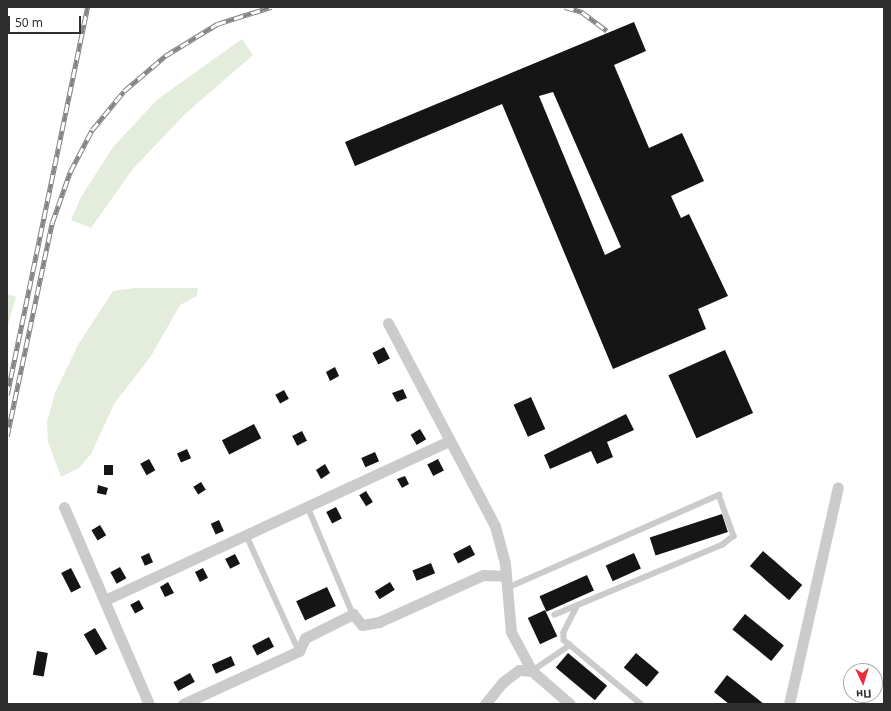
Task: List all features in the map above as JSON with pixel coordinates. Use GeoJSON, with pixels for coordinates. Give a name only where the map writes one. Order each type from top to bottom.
{"type":"FeatureCollection","features":[{"type":"Feature","properties":{"kind":"street"},"geometry":{"type":"LineString","coordinates":[[388,324],[495,526],[506,576],[511,632],[532,672],[570,704]]}},
{"type":"Feature","properties":{"kind":"street"},"geometry":{"type":"LineString","coordinates":[[105,600],[449,441]]}},
{"type":"Feature","properties":{"kind":"street"},"geometry":{"type":"LineString","coordinates":[[789,704],[838,487]]}},
{"type":"Feature","properties":{"kind":"street"},"geometry":{"type":"LineString","coordinates":[[64,507],[149,704]]}},
{"type":"Feature","properties":{"kind":"street"},"geometry":{"type":"LineString","coordinates":[[183,704],[299,651],[305,638],[353,614],[362,625],[379,622],[483,575],[506,576]]}},
{"type":"Feature","properties":{"kind":"street"},"geometry":{"type":"LineString","coordinates":[[484,704],[503,682],[519,670],[532,672]]}},
{"type":"Feature","properties":{"kind":"lane"},"geometry":{"type":"LineString","coordinates":[[507,588],[718,495],[734,536],[723,545],[555,615]]}},
{"type":"Feature","properties":{"kind":"lane"},"geometry":{"type":"LineString","coordinates":[[308,507],[353,614]]}},
{"type":"Feature","properties":{"kind":"lane"},"geometry":{"type":"LineString","coordinates":[[246,534],[299,651]]}},
{"type":"Feature","properties":{"kind":"lane"},"geometry":{"type":"LineString","coordinates":[[578,605],[564,632],[564,640],[640,704]]}},
{"type":"Feature","properties":{"kind":"lane"},"geometry":{"type":"LineString","coordinates":[[532,672],[570,645]]}},
{"type":"Feature","properties":{"kind":"green space"},"geometry":{"type":"Polygon","coordinates":[[[242,39],[253,55],[185,114],[132,170],[91,228],[71,220],[81,197],[113,147],[158,99],[242,39]]]}},
{"type":"Feature","properties":{"kind":"green space"},"geometry":{"type":"Polygon","coordinates":[[[135,288],[198,288],[197,296],[180,305],[151,356],[114,404],[91,454],[79,468],[61,477],[48,442],[47,422],[55,393],[78,345],[113,291],[135,288]]]}},
{"type":"Feature","properties":{"kind":"green space"},"geometry":{"type":"Polygon","coordinates":[[[7,294],[16,297],[7,328],[7,294]]]}},
{"type":"Feature","properties":{"kind":"building"},"geometry":{"type":"Polygon","coordinates":[[[634,22],[646,51],[614,65],[649,148],[682,133],[704,181],[671,196],[681,218],[689,214],[728,296],[698,309],[706,329],[613,369],[502,104],[355,166],[345,142],[634,22]],[[553,92],[539,96],[605,255],[621,247],[553,92]]]}},
{"type":"Feature","properties":{"kind":"building"},"geometry":{"type":"Polygon","coordinates":[[[384,347],[390,359],[378,364],[372,353],[384,347]]]}},
{"type":"Feature","properties":{"kind":"building"},"geometry":{"type":"Polygon","coordinates":[[[725,350],[753,413],[696,438],[668,375],[725,350]]]}},
{"type":"Feature","properties":{"kind":"building"},"geometry":{"type":"Polygon","coordinates":[[[335,367],[339,376],[330,381],[326,372],[335,367]]]}},
{"type":"Feature","properties":{"kind":"building"},"geometry":{"type":"Polygon","coordinates":[[[403,389],[407,398],[397,402],[392,393],[403,389]]]}},
{"type":"Feature","properties":{"kind":"building"},"geometry":{"type":"Polygon","coordinates":[[[284,390],[289,399],[280,404],[275,395],[284,390]]]}},
{"type":"Feature","properties":{"kind":"building"},"geometry":{"type":"Polygon","coordinates":[[[531,397],[545,429],[528,437],[514,405],[531,397]]]}},
{"type":"Feature","properties":{"kind":"building"},"geometry":{"type":"Polygon","coordinates":[[[626,414],[634,430],[607,442],[613,457],[597,464],[591,451],[550,469],[544,455],[626,414]]]}},
{"type":"Feature","properties":{"kind":"building"},"geometry":{"type":"Polygon","coordinates":[[[254,424],[261,438],[229,455],[222,440],[254,424]]]}},
{"type":"Feature","properties":{"kind":"building"},"geometry":{"type":"Polygon","coordinates":[[[420,429],[426,439],[417,445],[411,435],[420,429]]]}},
{"type":"Feature","properties":{"kind":"building"},"geometry":{"type":"Polygon","coordinates":[[[302,431],[307,441],[297,446],[292,436],[302,431]]]}},
{"type":"Feature","properties":{"kind":"building"},"geometry":{"type":"Polygon","coordinates":[[[187,449],[191,458],[181,463],[177,453],[187,449]]]}},
{"type":"Feature","properties":{"kind":"building"},"geometry":{"type":"Polygon","coordinates":[[[375,452],[379,461],[365,467],[361,458],[375,452]]]}},
{"type":"Feature","properties":{"kind":"building"},"geometry":{"type":"Polygon","coordinates":[[[149,459],[155,470],[147,475],[140,464],[149,459]]]}},
{"type":"Feature","properties":{"kind":"building"},"geometry":{"type":"Polygon","coordinates":[[[438,459],[444,471],[433,476],[427,464],[438,459]]]}},
{"type":"Feature","properties":{"kind":"building"},"geometry":{"type":"Polygon","coordinates":[[[325,464],[330,473],[321,479],[316,470],[325,464]]]}},
{"type":"Feature","properties":{"kind":"building"},"geometry":{"type":"Polygon","coordinates":[[[104,465],[113,465],[113,475],[104,475],[104,465]]]}},
{"type":"Feature","properties":{"kind":"building"},"geometry":{"type":"Polygon","coordinates":[[[405,476],[409,484],[402,488],[397,479],[405,476]]]}},
{"type":"Feature","properties":{"kind":"building"},"geometry":{"type":"Polygon","coordinates":[[[201,482],[206,490],[198,494],[193,487],[201,482]]]}},
{"type":"Feature","properties":{"kind":"building"},"geometry":{"type":"Polygon","coordinates":[[[98,485],[108,488],[106,495],[97,493],[98,485]]]}},
{"type":"Feature","properties":{"kind":"building"},"geometry":{"type":"Polygon","coordinates":[[[366,491],[373,502],[366,506],[359,495],[366,491]]]}},
{"type":"Feature","properties":{"kind":"building"},"geometry":{"type":"Polygon","coordinates":[[[336,507],[342,519],[332,524],[326,512],[336,507]]]}},
{"type":"Feature","properties":{"kind":"building"},"geometry":{"type":"Polygon","coordinates":[[[722,514],[728,532],[656,556],[650,537],[722,514]]]}},
{"type":"Feature","properties":{"kind":"building"},"geometry":{"type":"Polygon","coordinates":[[[219,520],[224,531],[216,535],[211,524],[219,520]]]}},
{"type":"Feature","properties":{"kind":"building"},"geometry":{"type":"Polygon","coordinates":[[[100,525],[106,535],[98,540],[91,530],[100,525]]]}},
{"type":"Feature","properties":{"kind":"building"},"geometry":{"type":"Polygon","coordinates":[[[470,545],[475,555],[458,563],[453,554],[470,545]]]}},
{"type":"Feature","properties":{"kind":"building"},"geometry":{"type":"Polygon","coordinates":[[[763,551],[802,585],[789,600],[750,566],[763,551]]]}},
{"type":"Feature","properties":{"kind":"building"},"geometry":{"type":"Polygon","coordinates":[[[149,553],[153,562],[145,566],[141,557],[149,553]]]}},
{"type":"Feature","properties":{"kind":"building"},"geometry":{"type":"Polygon","coordinates":[[[634,553],[641,569],[613,581],[606,566],[634,553]]]}},
{"type":"Feature","properties":{"kind":"building"},"geometry":{"type":"Polygon","coordinates":[[[235,554],[240,564],[230,569],[225,559],[235,554]]]}},
{"type":"Feature","properties":{"kind":"building"},"geometry":{"type":"Polygon","coordinates":[[[431,563],[435,573],[417,581],[412,570],[431,563]]]}},
{"type":"Feature","properties":{"kind":"building"},"geometry":{"type":"Polygon","coordinates":[[[120,567],[126,578],[117,584],[110,572],[120,567]]]}},
{"type":"Feature","properties":{"kind":"building"},"geometry":{"type":"Polygon","coordinates":[[[71,568],[81,588],[71,593],[61,573],[71,568]]]}},
{"type":"Feature","properties":{"kind":"building"},"geometry":{"type":"Polygon","coordinates":[[[203,568],[208,578],[200,582],[195,572],[203,568]]]}},
{"type":"Feature","properties":{"kind":"building"},"geometry":{"type":"Polygon","coordinates":[[[587,575],[594,591],[546,612],[539,596],[587,575]]]}},
{"type":"Feature","properties":{"kind":"building"},"geometry":{"type":"Polygon","coordinates":[[[168,582],[174,593],[165,597],[160,587],[168,582]]]}},
{"type":"Feature","properties":{"kind":"building"},"geometry":{"type":"Polygon","coordinates":[[[390,582],[395,590],[380,599],[375,592],[390,582]]]}},
{"type":"Feature","properties":{"kind":"building"},"geometry":{"type":"Polygon","coordinates":[[[327,587],[336,606],[305,620],[296,601],[327,587]]]}},
{"type":"Feature","properties":{"kind":"building"},"geometry":{"type":"Polygon","coordinates":[[[139,600],[144,609],[135,614],[130,605],[139,600]]]}},
{"type":"Feature","properties":{"kind":"building"},"geometry":{"type":"Polygon","coordinates":[[[545,610],[557,636],[540,644],[528,618],[545,610]]]}},
{"type":"Feature","properties":{"kind":"building"},"geometry":{"type":"Polygon","coordinates":[[[745,614],[784,645],[771,661],[732,630],[745,614]]]}},
{"type":"Feature","properties":{"kind":"building"},"geometry":{"type":"Polygon","coordinates":[[[95,628],[107,649],[96,655],[84,634],[95,628]]]}},
{"type":"Feature","properties":{"kind":"building"},"geometry":{"type":"Polygon","coordinates":[[[269,637],[274,647],[257,655],[252,646],[269,637]]]}},
{"type":"Feature","properties":{"kind":"building"},"geometry":{"type":"Polygon","coordinates":[[[37,651],[48,653],[44,677],[33,675],[37,651]]]}},
{"type":"Feature","properties":{"kind":"building"},"geometry":{"type":"Polygon","coordinates":[[[568,653],[607,686],[595,700],[556,668],[568,653]]]}},
{"type":"Feature","properties":{"kind":"building"},"geometry":{"type":"Polygon","coordinates":[[[636,653],[659,672],[647,687],[624,668],[636,653]]]}},
{"type":"Feature","properties":{"kind":"building"},"geometry":{"type":"Polygon","coordinates":[[[231,656],[235,665],[216,674],[212,665],[231,656]]]}},
{"type":"Feature","properties":{"kind":"building"},"geometry":{"type":"Polygon","coordinates":[[[190,673],[195,682],[178,691],[173,682],[190,673]]]}},
{"type":"Feature","properties":{"kind":"building"},"geometry":{"type":"Polygon","coordinates":[[[727,675],[764,704],[729,704],[714,692],[727,675]]]}},
{"type":"Feature","properties":{"kind":"railway"},"geometry":{"type":"LineString","coordinates":[[7,395],[87,7]]}},
{"type":"Feature","properties":{"kind":"railway"},"geometry":{"type":"LineString","coordinates":[[7,436],[52,223],[70,172],[92,130],[124,91],[165,56],[217,24],[271,7]]}},
{"type":"Feature","properties":{"kind":"railway"},"geometry":{"type":"LineString","coordinates":[[565,7],[582,12],[607,31]]}}]}
